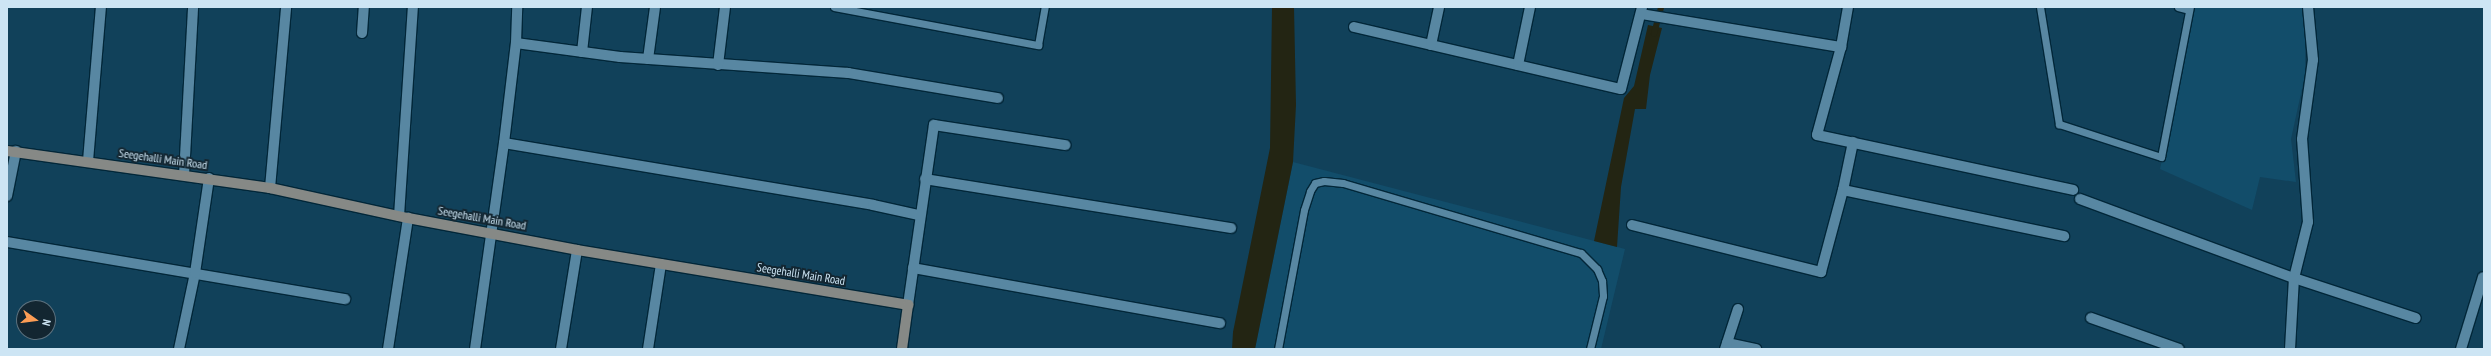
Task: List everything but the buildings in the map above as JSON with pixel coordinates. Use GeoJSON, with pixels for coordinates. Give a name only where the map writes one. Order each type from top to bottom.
{"type":"FeatureCollection","features":[{"type":"Feature","properties":{"kind":"street"},"geometry":{"type":"LineString","coordinates":[[88,161],[101,7]]}},
{"type":"Feature","properties":{"kind":"street"},"geometry":{"type":"LineString","coordinates":[[184,175],[194,7]]}},
{"type":"Feature","properties":{"kind":"street"},"geometry":{"type":"LineString","coordinates":[[270,188],[286,7]]}},
{"type":"Feature","properties":{"kind":"street"},"geometry":{"type":"LineString","coordinates":[[362,33],[364,7]]}},
{"type":"Feature","properties":{"kind":"street"},"geometry":{"type":"LineString","coordinates":[[388,349],[403,217],[413,7]]}},
{"type":"Feature","properties":{"kind":"street"},"geometry":{"type":"LineString","coordinates":[[475,349],[504,143],[516,44],[517,7]]}},
{"type":"Feature","properties":{"kind":"street"},"geometry":{"type":"LineString","coordinates":[[582,52],[587,7]]}},
{"type":"Feature","properties":{"kind":"street"},"geometry":{"type":"LineString","coordinates":[[648,59],[655,7]]}},
{"type":"Feature","properties":{"kind":"street"},"geometry":{"type":"LineString","coordinates":[[718,64],[725,7]]}},
{"type":"Feature","properties":{"kind":"street"},"geometry":{"type":"LineString","coordinates":[[1431,45],[1439,7]]}},
{"type":"Feature","properties":{"kind":"street"},"geometry":{"type":"LineString","coordinates":[[1518,65],[1530,7]]}},
{"type":"Feature","properties":{"kind":"street"},"geometry":{"type":"LineString","coordinates":[[1848,7],[1841,47],[1817,135],[2073,190]]}},
{"type":"Feature","properties":{"kind":"street"},"geometry":{"type":"LineString","coordinates":[[2290,349],[2294,278],[2308,222],[2302,139],[2313,60],[2308,7]]}},
{"type":"Feature","properties":{"kind":"street"},"geometry":{"type":"LineString","coordinates":[[1354,27],[1621,88],[1641,10],[1841,47]]}},
{"type":"Feature","properties":{"kind":"street"},"geometry":{"type":"LineString","coordinates":[[516,44],[648,59],[848,73],[998,98]]}},
{"type":"Feature","properties":{"kind":"street"},"geometry":{"type":"LineString","coordinates":[[902,349],[919,215],[934,125],[1065,145]]}},
{"type":"Feature","properties":{"kind":"street"},"geometry":{"type":"LineString","coordinates":[[1632,225],[1821,272],[1843,190],[1853,142]]}},
{"type":"Feature","properties":{"kind":"street"},"geometry":{"type":"LineString","coordinates":[[504,143],[873,205],[919,215]]}},
{"type":"Feature","properties":{"kind":"street"},"geometry":{"type":"LineString","coordinates":[[7,196],[11,151]]}},
{"type":"Feature","properties":{"kind":"street","name":"Seegehalli Main Road"},"geometry":{"type":"LineString","coordinates":[[11,151],[209,178],[270,188],[403,217],[492,232],[577,250],[908,305]]}},
{"type":"Feature","properties":{"kind":"street"},"geometry":{"type":"LineString","coordinates":[[179,349],[195,272],[209,178]]}},
{"type":"Feature","properties":{"kind":"street"},"geometry":{"type":"LineString","coordinates":[[925,179],[1231,228]]}},
{"type":"Feature","properties":{"kind":"street"},"geometry":{"type":"LineString","coordinates":[[1843,190],[2064,236]]}},
{"type":"Feature","properties":{"kind":"street"},"geometry":{"type":"LineString","coordinates":[[2080,199],[2294,278],[2416,318]]}},
{"type":"Feature","properties":{"kind":"street"},"geometry":{"type":"LineString","coordinates":[[7,242],[195,272],[345,299]]}},
{"type":"Feature","properties":{"kind":"street"},"geometry":{"type":"LineString","coordinates":[[562,349],[577,250]]}},
{"type":"Feature","properties":{"kind":"street"},"geometry":{"type":"LineString","coordinates":[[648,349],[661,264]]}},
{"type":"Feature","properties":{"kind":"street"},"geometry":{"type":"LineString","coordinates":[[913,268],[1220,323]]}},
{"type":"Feature","properties":{"kind":"street"},"geometry":{"type":"LineString","coordinates":[[2461,349],[2482,277]]}},
{"type":"Feature","properties":{"kind":"street"},"geometry":{"type":"LineString","coordinates":[[1738,309],[1726,346],[1756,349]]}},
{"type":"Feature","properties":{"kind":"street"},"geometry":{"type":"LineString","coordinates":[[2091,318],[2179,349]]}},
{"type":"Feature","properties":{"kind":"lane"},"geometry":{"type":"LineString","coordinates":[[834,7],[1038,45],[1045,7]]}},
{"type":"Feature","properties":{"kind":"lane"},"geometry":{"type":"LineString","coordinates":[[2040,7],[2059,124],[2161,157],[2190,8],[2178,7]]}},
{"type":"Feature","properties":{"kind":"lane"},"geometry":{"type":"LineString","coordinates":[[1278,349],[1304,210],[1310,191],[1315,183],[1324,181],[1343,183],[1581,253],[1597,269],[1602,281],[1602,301],[1590,349]]}},
{"type":"Feature","properties":{"kind":"shaded area"},"geometry":{"type":"Polygon","coordinates":[[[1272,7],[1294,7],[1296,105],[1293,162],[1255,349],[1232,349],[1233,332],[1270,148],[1272,7]]]}},
{"type":"Feature","properties":{"kind":"shaded area"},"geometry":{"type":"Polygon","coordinates":[[[2195,7],[2305,7],[2305,75],[2291,139],[2296,182],[2260,177],[2252,210],[2160,169],[2195,7]]]}},
{"type":"Feature","properties":{"kind":"shaded area"},"geometry":{"type":"Polygon","coordinates":[[[1648,25],[1662,28],[1650,75],[1646,109],[1635,109],[1621,187],[1617,247],[1594,241],[1624,98],[1634,86],[1648,25]]]}},
{"type":"Feature","properties":{"kind":"shaded area"},"geometry":{"type":"Polygon","coordinates":[[[1293,162],[1625,249],[1601,349],[1255,349],[1293,162]]]}},
{"type":"Feature","properties":{"kind":"waterway"},"geometry":{"type":"LineString","coordinates":[[1654,34],[1661,7]]}}]}
